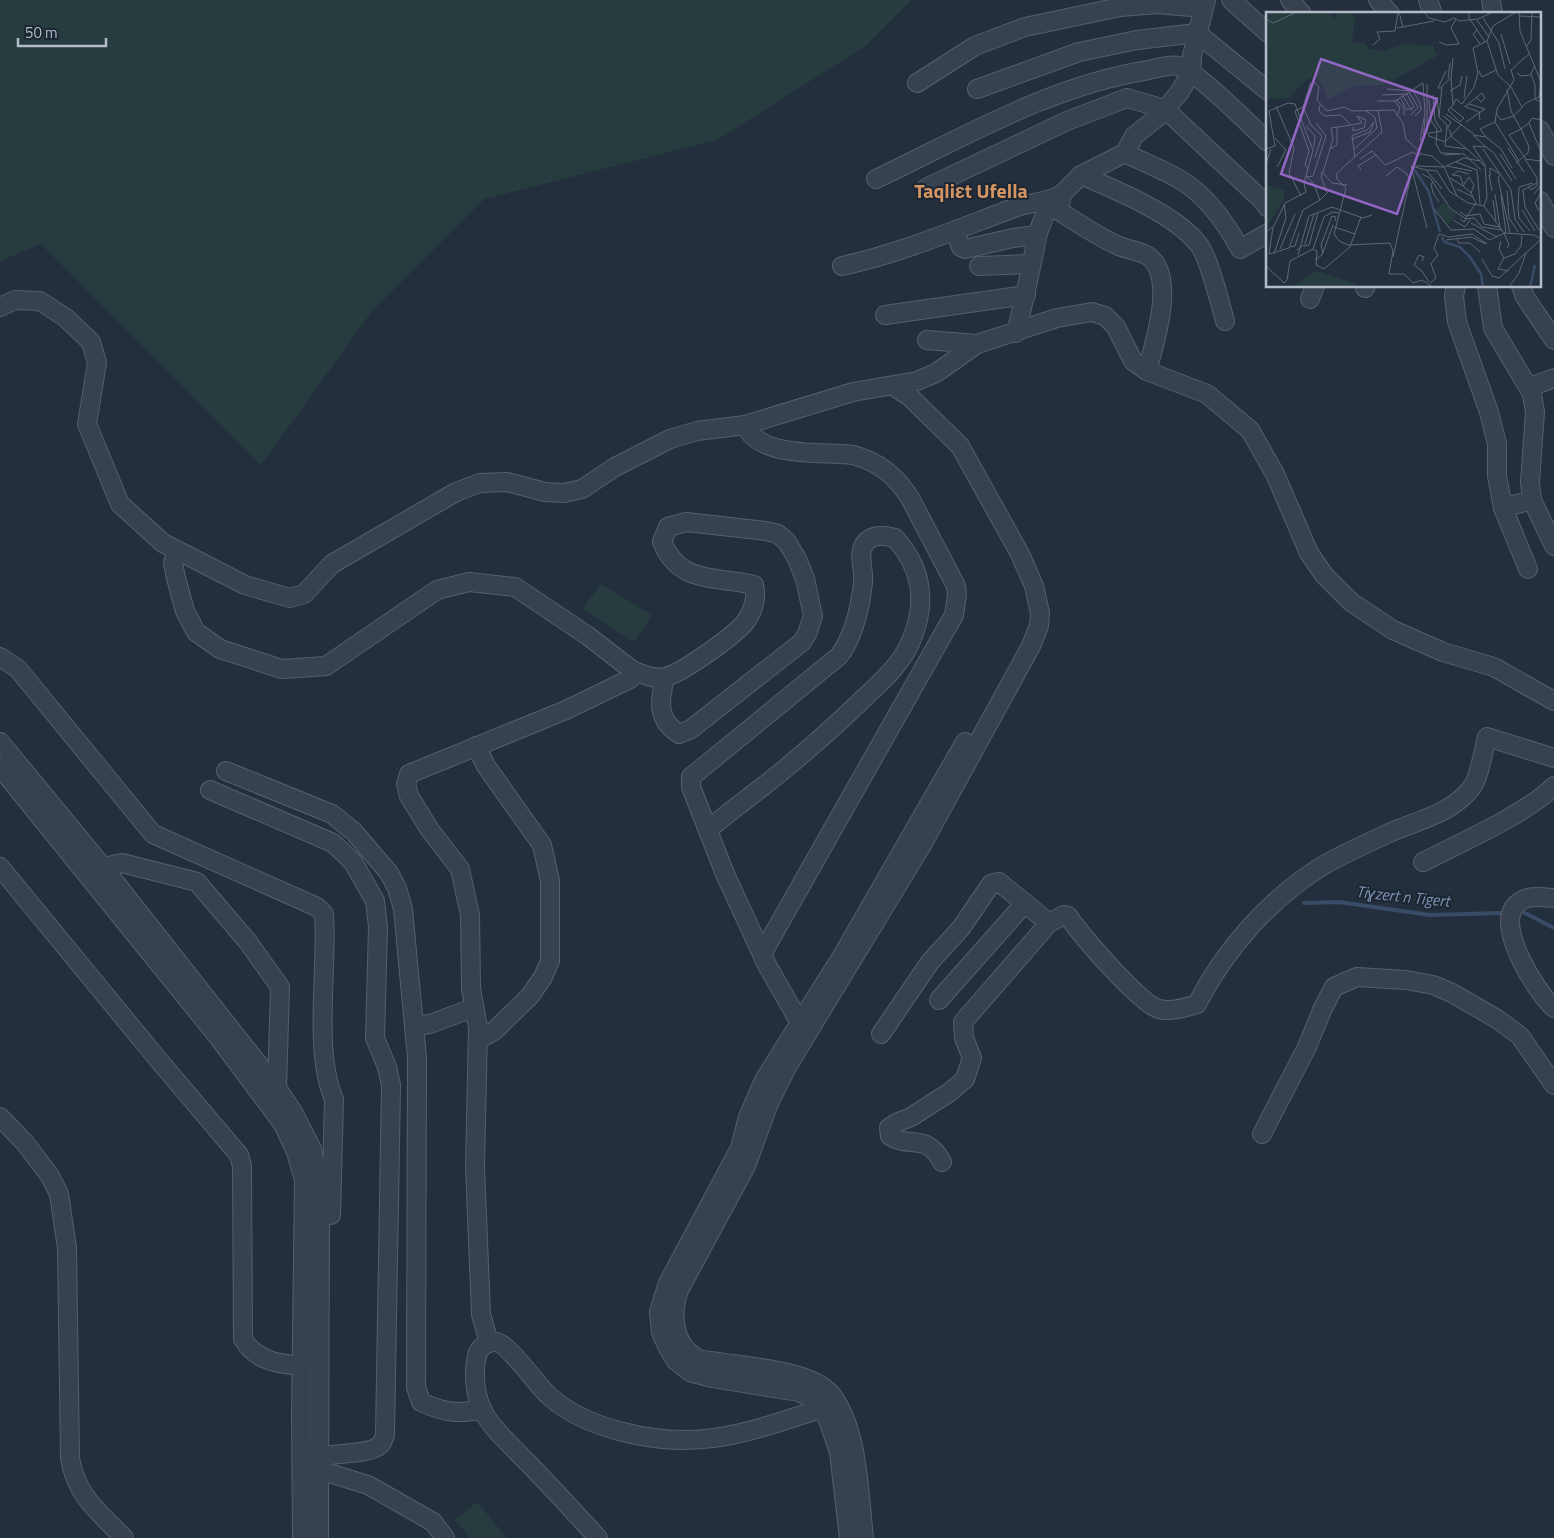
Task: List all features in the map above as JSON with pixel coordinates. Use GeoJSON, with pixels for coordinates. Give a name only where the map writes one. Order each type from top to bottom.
{"type":"FeatureCollection","features":[{"type":"Feature","properties":{"kind":"street"},"geometry":{"type":"LineString","coordinates":[[1231,0],[1266,32]]}},
{"type":"Feature","properties":{"kind":"street"},"geometry":{"type":"LineString","coordinates":[[1290,0],[1300,12]]}},
{"type":"Feature","properties":{"kind":"street"},"geometry":{"type":"LineString","coordinates":[[1378,0],[1388,12]]}},
{"type":"Feature","properties":{"kind":"street"},"geometry":{"type":"LineString","coordinates":[[1428,0],[1432,12]]}},
{"type":"Feature","properties":{"kind":"street"},"geometry":{"type":"LineString","coordinates":[[917,83],[975,46],[1025,27],[1120,7],[1157,4],[1204,4],[1197,33],[1191,73],[1178,93],[1165,109],[1134,136],[1125,153],[1081,175],[1057,202],[1037,236],[1035,255],[1030,264],[1026,295],[1016,333]]}},
{"type":"Feature","properties":{"kind":"street"},"geometry":{"type":"LineString","coordinates":[[977,89],[1079,52],[1137,40],[1197,33],[1266,89]]}},
{"type":"Feature","properties":{"kind":"street"},"geometry":{"type":"LineString","coordinates":[[876,179],[1057,93],[1136,72],[1178,65],[1191,73],[1266,140]]}},
{"type":"Feature","properties":{"kind":"street"},"geometry":{"type":"LineString","coordinates":[[926,188],[1067,121],[1127,98],[1165,109],[1266,205]]}},
{"type":"Feature","properties":{"kind":"street"},"geometry":{"type":"LineString","coordinates":[[1542,134],[1554,156]]}},
{"type":"Feature","properties":{"kind":"street"},"geometry":{"type":"LineString","coordinates":[[1125,153],[1180,179],[1207,203],[1227,227],[1240,249],[1266,234]]}},
{"type":"Feature","properties":{"kind":"street"},"geometry":{"type":"LineString","coordinates":[[1081,175],[1142,203],[1179,226],[1200,246],[1225,321]]}},
{"type":"Feature","properties":{"kind":"street"},"geometry":{"type":"LineString","coordinates":[[842,266],[885,257],[955,232],[1024,204],[1057,202],[1118,246],[1148,256],[1156,264],[1163,306],[1147,371]]}},
{"type":"Feature","properties":{"kind":"street"},"geometry":{"type":"LineString","coordinates":[[1542,205],[1554,228]]}},
{"type":"Feature","properties":{"kind":"street"},"geometry":{"type":"LineString","coordinates":[[955,232],[961,247],[966,249],[1013,238],[1037,236]]}},
{"type":"Feature","properties":{"kind":"street"},"geometry":{"type":"LineString","coordinates":[[979,266],[1030,264]]}},
{"type":"Feature","properties":{"kind":"street"},"geometry":{"type":"LineString","coordinates":[[1456,288],[1454,296],[1457,322],[1489,412],[1497,444],[1496,476],[1503,508],[1528,569]]}},
{"type":"Feature","properties":{"kind":"street"},"geometry":{"type":"LineString","coordinates":[[1487,288],[1493,328],[1530,387],[1535,412],[1530,482],[1532,500],[1554,546]]}},
{"type":"Feature","properties":{"kind":"street"},"geometry":{"type":"LineString","coordinates":[[1522,288],[1525,297],[1554,340]]}},
{"type":"Feature","properties":{"kind":"street"},"geometry":{"type":"LineString","coordinates":[[885,315],[1026,295]]}},
{"type":"Feature","properties":{"kind":"street"},"geometry":{"type":"LineString","coordinates":[[0,307],[15,300],[40,301],[66,318],[91,342],[97,363],[87,424],[120,504],[163,543],[177,551],[245,585],[290,598],[304,594],[332,564],[456,492],[480,483],[507,482],[545,492],[564,493],[582,489],[615,467],[670,439],[697,431],[745,425],[853,392],[917,381],[936,373],[977,344],[1058,318],[1092,312],[1105,316],[1116,327],[1133,361],[1147,371],[1207,394],[1250,430],[1275,474],[1309,553],[1324,575],[1351,602],[1393,630],[1443,652],[1494,668],[1554,701]]}},
{"type":"Feature","properties":{"kind":"street"},"geometry":{"type":"LineString","coordinates":[[927,340],[977,344]]}},
{"type":"Feature","properties":{"kind":"street"},"geometry":{"type":"LineString","coordinates":[[1530,387],[1554,378]]}},
{"type":"Feature","properties":{"kind":"street"},"geometry":{"type":"LineString","coordinates":[[849,1538],[839,1452],[829,1406],[830,1393],[814,1382],[795,1375],[697,1358],[683,1346],[675,1329],[674,1306],[679,1290],[746,1166],[769,1103],[803,1029],[923,843],[1031,646],[1039,626],[1038,598],[1029,573],[960,446],[910,397],[893,386]]}},
{"type":"Feature","properties":{"kind":"street"},"geometry":{"type":"LineString","coordinates":[[745,425],[757,442],[771,448],[854,455],[871,461],[887,470],[904,488],[910,498],[956,586],[958,595],[954,615],[762,954]]}},
{"type":"Feature","properties":{"kind":"street"},"geometry":{"type":"LineString","coordinates":[[1503,508],[1532,500]]}},
{"type":"Feature","properties":{"kind":"street"},"geometry":{"type":"LineString","coordinates":[[177,551],[173,563],[176,578],[185,611],[196,632],[220,649],[282,669],[326,666],[437,590],[469,582],[514,587],[588,636],[632,670],[650,677],[665,678],[695,663],[746,621],[757,595],[754,585],[688,574],[668,558],[662,542],[668,527],[686,522],[778,534],[787,542],[805,579],[813,616],[802,642],[691,729],[680,734],[668,727],[662,713],[661,692],[665,678]]}},
{"type":"Feature","properties":{"kind":"street"},"geometry":{"type":"LineString","coordinates":[[708,830],[822,736],[894,670],[913,637],[920,605],[919,575],[910,556],[895,538],[879,535],[867,541],[861,555],[863,581],[850,642],[838,656],[691,777],[691,787],[724,874],[762,954],[803,1029]]}},
{"type":"Feature","properties":{"kind":"street"},"geometry":{"type":"LineString","coordinates":[[0,657],[18,669],[153,834],[317,906],[324,914],[323,1050],[328,1086],[334,1099],[333,1161],[328,1244],[324,1255],[319,1256]]}},
{"type":"Feature","properties":{"kind":"street"},"geometry":{"type":"LineString","coordinates":[[489,1343],[481,1314],[475,1167],[478,1028],[471,988],[470,915],[460,868],[430,830],[409,796],[406,784],[408,774],[566,710],[630,679],[632,670]]}},
{"type":"Feature","properties":{"kind":"street"},"geometry":{"type":"LineString","coordinates":[[942,1162],[931,1147],[919,1141],[895,1140],[890,1136],[889,1128],[935,1103],[965,1079],[972,1058],[964,1038],[963,1022],[1049,923],[1064,914],[1068,916],[1120,979],[1158,1009],[1184,1009],[1197,1004],[1210,979],[1227,954],[1269,908],[1324,866],[1391,833],[1449,809],[1472,786],[1488,736],[1554,758]]}},
{"type":"Feature","properties":{"kind":"street"},"geometry":{"type":"LineString","coordinates":[[0,742],[103,867],[277,1088],[302,1128],[316,1164],[320,1191],[319,1538]]}},
{"type":"Feature","properties":{"kind":"street"},"geometry":{"type":"LineString","coordinates":[[476,746],[486,766],[542,846],[550,881],[550,961],[543,977],[530,996],[494,1031],[478,1040]]}},
{"type":"Feature","properties":{"kind":"street"},"geometry":{"type":"LineString","coordinates":[[0,767],[219,1038],[283,1124],[296,1152],[304,1180],[302,1538]]}},
{"type":"Feature","properties":{"kind":"street"},"geometry":{"type":"LineString","coordinates":[[226,771],[332,814],[354,832],[389,873],[397,888],[403,909],[412,1015],[415,1026],[416,1387],[421,1402],[439,1410],[463,1414],[482,1409]]}},
{"type":"Feature","properties":{"kind":"street"},"geometry":{"type":"LineString","coordinates":[[1423,862],[1516,813],[1547,793],[1554,786]]}},
{"type":"Feature","properties":{"kind":"street"},"geometry":{"type":"LineString","coordinates":[[210,790],[333,843],[353,862],[375,901],[378,927],[375,1038],[387,1067],[391,1085],[385,1434],[379,1446],[367,1451],[325,1456],[319,1470]]}},
{"type":"Feature","properties":{"kind":"street"},"geometry":{"type":"LineString","coordinates":[[103,867],[122,864],[197,882],[248,942],[280,987],[277,1088]]}},
{"type":"Feature","properties":{"kind":"street"},"geometry":{"type":"LineString","coordinates":[[0,867],[143,1042],[239,1155],[242,1166],[243,1339],[247,1346],[263,1358],[285,1365],[302,1365]]}},
{"type":"Feature","properties":{"kind":"street"},"geometry":{"type":"LineString","coordinates":[[881,1034],[930,962],[961,928],[991,884],[999,882],[1049,923]]}},
{"type":"Feature","properties":{"kind":"street"},"geometry":{"type":"LineString","coordinates":[[1554,898],[1535,896],[1521,900],[1513,907],[1510,920],[1512,933],[1524,964],[1544,998],[1554,1008]]}},
{"type":"Feature","properties":{"kind":"street"},"geometry":{"type":"LineString","coordinates":[[939,1000],[1025,904]]}},
{"type":"Feature","properties":{"kind":"street"},"geometry":{"type":"LineString","coordinates":[[1262,1134],[1307,1046],[1334,987],[1357,976],[1406,980],[1433,986],[1452,993],[1497,1019],[1520,1036],[1554,1085]]}},
{"type":"Feature","properties":{"kind":"street"},"geometry":{"type":"LineString","coordinates":[[415,1026],[430,1024],[473,1008]]}},
{"type":"Feature","properties":{"kind":"street"},"geometry":{"type":"LineString","coordinates":[[0,1117],[25,1143],[50,1176],[59,1194],[67,1248],[70,1458],[73,1476],[82,1495],[124,1538]]}},
{"type":"Feature","properties":{"kind":"street"},"geometry":{"type":"LineString","coordinates":[[598,1538],[498,1431],[482,1409],[476,1389],[476,1361],[477,1353],[489,1343],[497,1342],[504,1346],[533,1381],[558,1404],[598,1426],[644,1438],[668,1441],[705,1440],[750,1431],[829,1406]]}},
{"type":"Feature","properties":{"kind":"street"},"geometry":{"type":"LineString","coordinates":[[829,1406],[843,1415],[853,1451],[864,1538]]}},
{"type":"Feature","properties":{"kind":"street"},"geometry":{"type":"LineString","coordinates":[[302,1468],[319,1470],[368,1485],[433,1522],[446,1538]]}},
{"type":"Feature","properties":{"kind":"green space"},"geometry":{"type":"Polygon","coordinates":[[[0,0],[911,0],[864,47],[717,140],[484,199],[372,311],[261,465],[41,244],[0,261],[0,0]]]}},
{"type":"Feature","properties":{"kind":"green space"},"geometry":{"type":"Polygon","coordinates":[[[601,584],[652,615],[634,642],[582,609],[601,584]]]}},
{"type":"Feature","properties":{"kind":"green space"},"geometry":{"type":"Polygon","coordinates":[[[477,1502],[507,1538],[470,1538],[455,1520],[477,1502]]]}},
{"type":"Feature","properties":{"kind":"waterway","name":"Tiɣzert n Tigert"},"geometry":{"type":"LineString","coordinates":[[1304,903],[1339,902],[1430,915],[1500,913]]}},
{"type":"Feature","properties":{"kind":"waterway","name":"Tiɣzert n Tigert"},"geometry":{"type":"LineString","coordinates":[[1525,913],[1554,928]]}},
{"type":"Feature","properties":{"kind":"district","name":"Taqliɛt Ufella"},"geometry":{"type":"Point","coordinates":[971,191]}}]}
